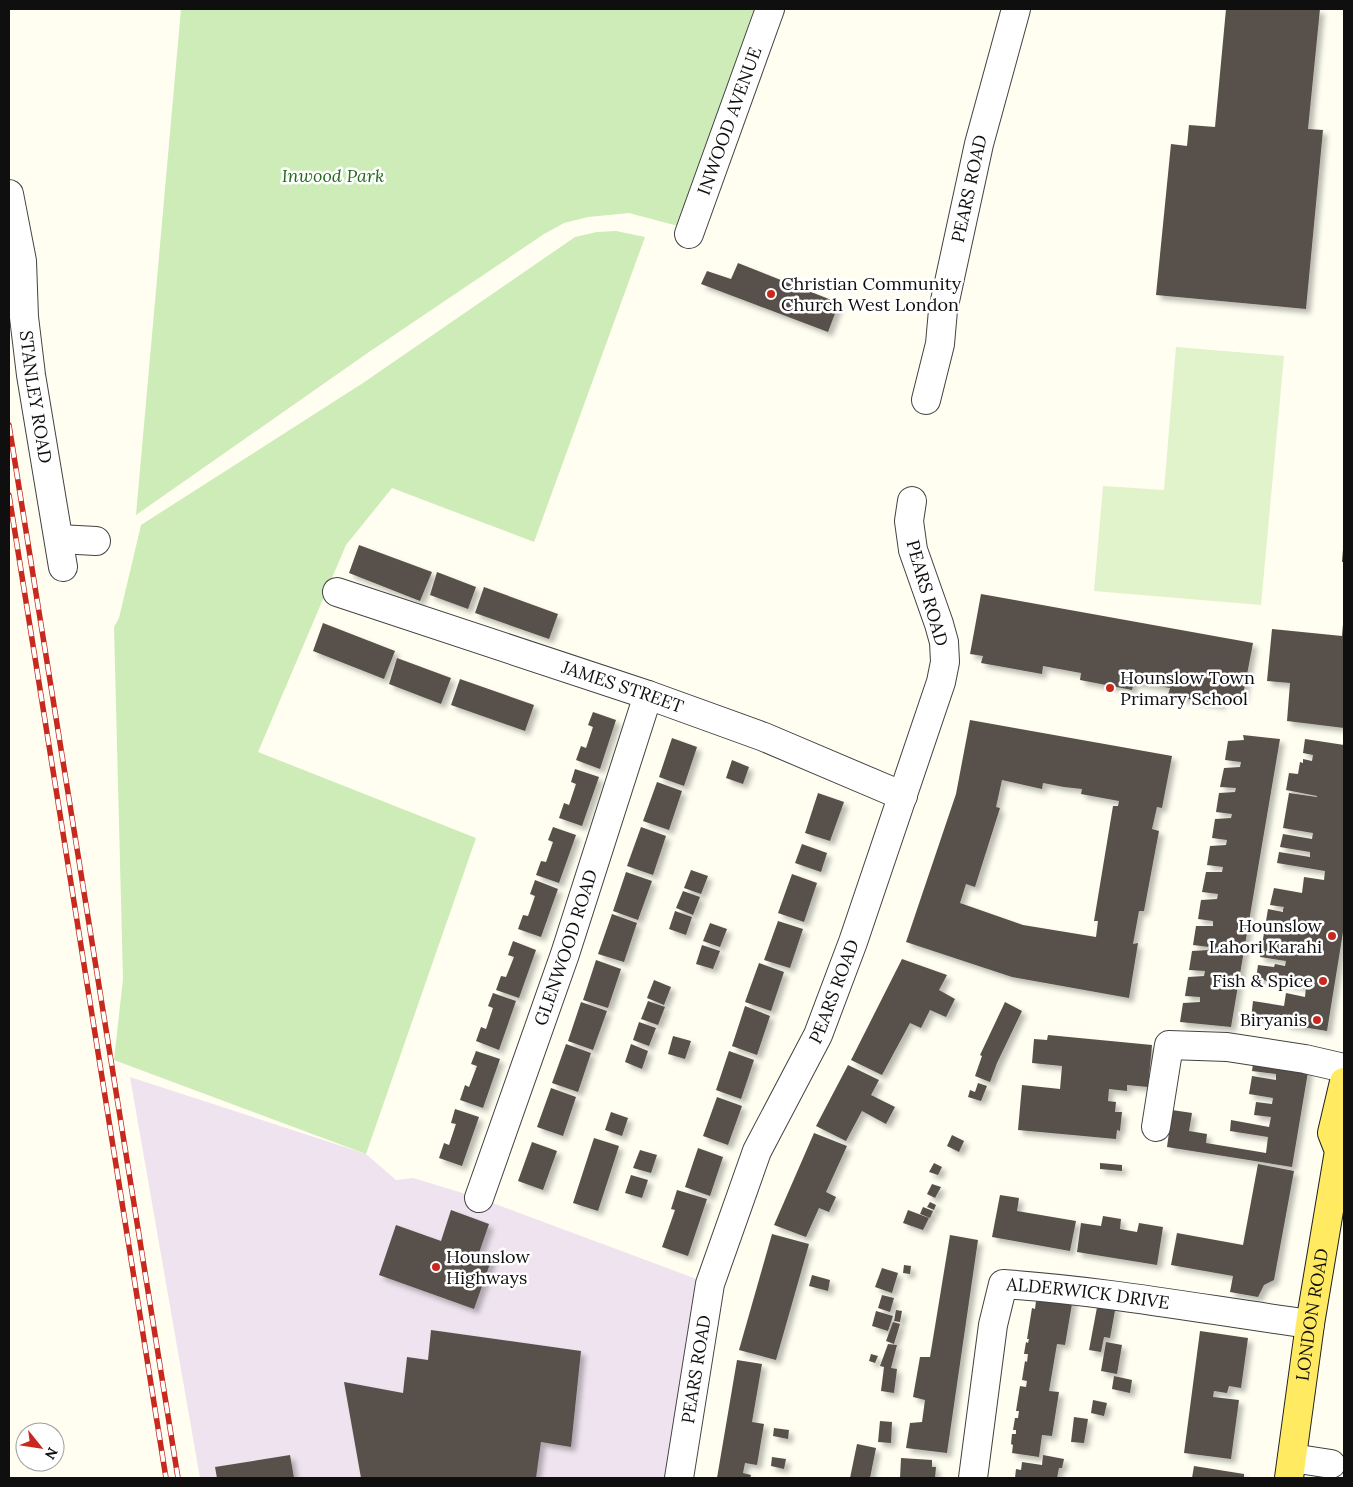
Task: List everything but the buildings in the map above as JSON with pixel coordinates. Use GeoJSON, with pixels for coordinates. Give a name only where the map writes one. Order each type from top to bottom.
{"type":"FeatureCollection","features":[{"type":"Feature","properties":{"kind":"main road","name":"LONDON ROAD"},"geometry":{"type":"LineString","coordinates":[[1290,1468],[1310,1324],[1342,1148],[1332,1133],[1341,1112],[1344,1082]]}},
{"type":"Feature","properties":{"kind":"street","name":"INWOOD AVENUE"},"geometry":{"type":"LineString","coordinates":[[689,234],[770,9]]}},
{"type":"Feature","properties":{"kind":"street","name":"PEARS ROAD"},"geometry":{"type":"LineString","coordinates":[[926,400],[940,344],[943,310],[979,144],[1016,9]]}},
{"type":"Feature","properties":{"kind":"street","name":"STANLEY ROAD"},"geometry":{"type":"LineString","coordinates":[[9,194],[22,261],[24,317],[31,375],[64,567]]}},
{"type":"Feature","properties":{"kind":"street","name":"PEARS ROAD"},"geometry":{"type":"LineString","coordinates":[[679,1478],[710,1284],[757,1151],[818,1035],[853,942],[942,682],[945,662],[944,642],[913,550],[909,521],[912,501]]}},
{"type":"Feature","properties":{"kind":"street"},"geometry":{"type":"LineString","coordinates":[[59,539],[96,541]]}},
{"type":"Feature","properties":{"kind":"street","name":"JAMES STREET"},"geometry":{"type":"LineString","coordinates":[[337,592],[648,695],[764,737],[903,796]]}},
{"type":"Feature","properties":{"kind":"street","name":"GLENWOOD ROAD"},"geometry":{"type":"LineString","coordinates":[[479,1198],[565,954],[648,695]]}},
{"type":"Feature","properties":{"kind":"street"},"geometry":{"type":"LineString","coordinates":[[1156,1127],[1169,1045],[1227,1047],[1305,1059],[1344,1068]]}},
{"type":"Feature","properties":{"kind":"street","name":"ALDERWICK DRIVE"},"geometry":{"type":"LineString","coordinates":[[973,1478],[993,1325],[1004,1284],[1057,1288],[1310,1324]]}},
{"type":"Feature","properties":{"kind":"street"},"geometry":{"type":"LineString","coordinates":[[1290,1468],[1331,1464]]}},
{"type":"Feature","properties":{"kind":"shaded area"},"geometry":{"type":"Polygon","coordinates":[[[130,1077],[366,1154],[396,1180],[413,1178],[479,1198],[710,1284],[679,1478],[200,1478],[130,1077]]]}},
{"type":"Feature","properties":{"kind":"green space","name":"Inwood Park"},"geometry":{"type":"Polygon","coordinates":[[[181,9],[754,9],[678,226],[629,213],[588,217],[564,223],[544,234],[369,352],[136,515],[181,9]]]}},
{"type":"Feature","properties":{"kind":"green space"},"geometry":{"type":"Polygon","coordinates":[[[616,231],[645,237],[534,542],[392,488],[346,545],[258,752],[476,838],[366,1154],[114,1060],[123,979],[114,627],[119,618],[141,525],[363,383],[575,237],[597,232],[616,231]]]}},
{"type":"Feature","properties":{"kind":"green space"},"geometry":{"type":"Polygon","coordinates":[[[1176,347],[1284,356],[1261,605],[1094,591],[1103,486],[1164,490],[1176,347]]]}},
{"type":"Feature","properties":{"kind":"railway"},"geometry":{"type":"LineString","coordinates":[[9,425],[178,1478]]}},
{"type":"Feature","properties":{"kind":"railway"},"geometry":{"type":"LineString","coordinates":[[9,495],[166,1478]]}},
{"type":"Feature","properties":{"kind":"place","name":"Christian Community Church West London"},"geometry":{"type":"Point","coordinates":[771,294]}},
{"type":"Feature","properties":{"kind":"place","name":"Hounslow Town Primary School"},"geometry":{"type":"Point","coordinates":[1110,688]}},
{"type":"Feature","properties":{"kind":"place","name":"Hounslow Lahori Karahi"},"geometry":{"type":"Point","coordinates":[1332,936]}},
{"type":"Feature","properties":{"kind":"place","name":"Fish & Spice"},"geometry":{"type":"Point","coordinates":[1323,981]}},
{"type":"Feature","properties":{"kind":"place","name":"Biryanis"},"geometry":{"type":"Point","coordinates":[1317,1020]}},
{"type":"Feature","properties":{"kind":"place","name":"Hounslow Highways"},"geometry":{"type":"Point","coordinates":[436,1267]}}]}
